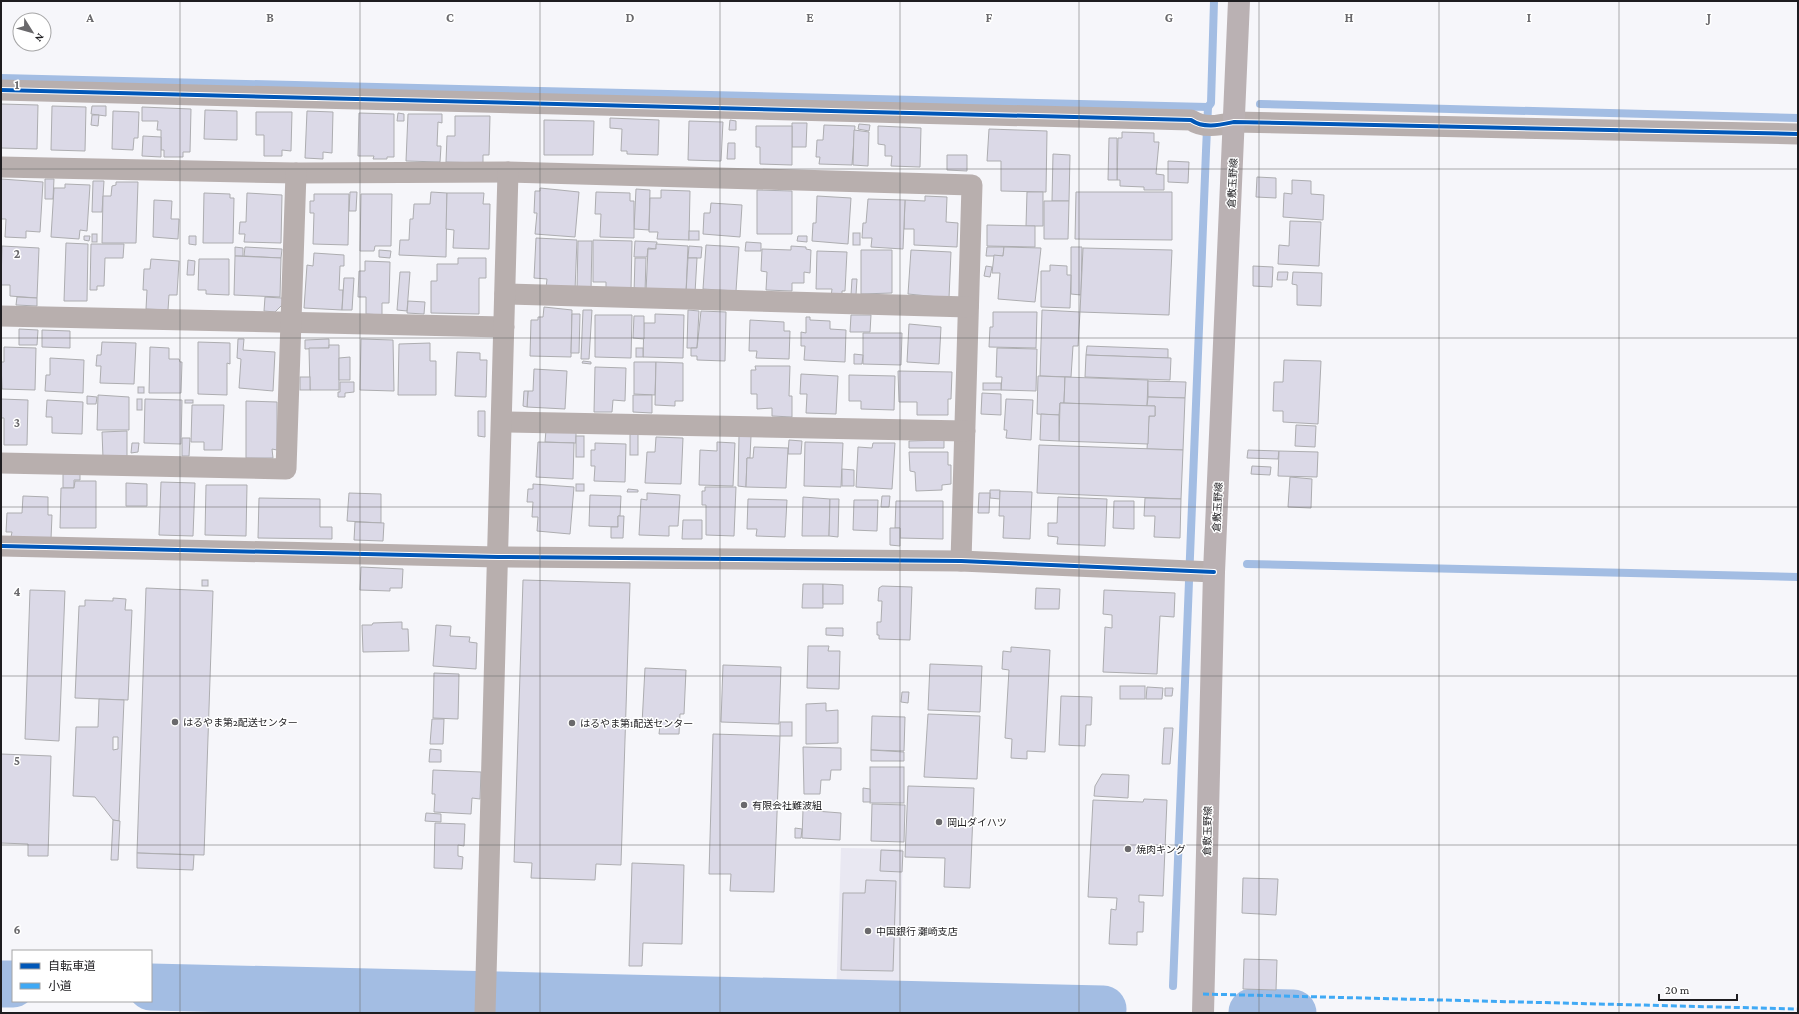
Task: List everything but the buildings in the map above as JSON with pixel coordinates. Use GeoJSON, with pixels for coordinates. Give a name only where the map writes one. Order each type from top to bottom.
{"type":"FeatureCollection","features":[{"type":"Feature","properties":{"kind":"main road","name":"倉敷玉野線"},"geometry":{"type":"LineString","coordinates":[[1202,1013],[1197,571],[1216,124],[1239,1]]}},
{"type":"Feature","properties":{"kind":"street"},"geometry":{"type":"LineString","coordinates":[[1,90],[1191,120],[1216,124],[1798,134]]}},
{"type":"Feature","properties":{"kind":"street"},"geometry":{"type":"LineString","coordinates":[[1,167],[296,173],[508,172],[972,185],[961,561]]}},
{"type":"Feature","properties":{"kind":"street"},"geometry":{"type":"LineString","coordinates":[[485,1010],[508,172]]}},
{"type":"Feature","properties":{"kind":"street"},"geometry":{"type":"LineString","coordinates":[[1,463],[286,469],[296,173]]}},
{"type":"Feature","properties":{"kind":"street"},"geometry":{"type":"LineString","coordinates":[[505,294],[968,307]]}},
{"type":"Feature","properties":{"kind":"street"},"geometry":{"type":"LineString","coordinates":[[1,316],[504,327]]}},
{"type":"Feature","properties":{"kind":"street"},"geometry":{"type":"LineString","coordinates":[[502,422],[965,431]]}},
{"type":"Feature","properties":{"kind":"street"},"geometry":{"type":"LineString","coordinates":[[1,546],[498,557],[961,561],[1197,571]]}},
{"type":"Feature","properties":{"kind":"shaded area"},"geometry":{"type":"Polygon","coordinates":[[[841,848],[903,849],[899,999],[836,998],[841,848]]]}},
{"type":"Feature","properties":{"kind":"waterway"},"geometry":{"type":"LineString","coordinates":[[1173,986],[1206,151],[1208,107],[1211,103],[1214,1]]}},
{"type":"Feature","properties":{"kind":"waterway"},"geometry":{"type":"LineString","coordinates":[[1,78],[1208,107]]}},
{"type":"Feature","properties":{"kind":"waterway"},"geometry":{"type":"LineString","coordinates":[[1260,104],[1798,118]]}},
{"type":"Feature","properties":{"kind":"waterway"},"geometry":{"type":"LineString","coordinates":[[1247,564],[1798,577]]}},
{"type":"Feature","properties":{"kind":"waterway"},"geometry":{"type":"LineString","coordinates":[[1,984],[12,984]]}},
{"type":"Feature","properties":{"kind":"waterway"},"geometry":{"type":"LineString","coordinates":[[152,987],[1103,1009]]}},
{"type":"Feature","properties":{"kind":"waterway"},"geometry":{"type":"LineString","coordinates":[[1252,1012],[1293,1013]]}},
{"type":"Feature","properties":{"kind":"marked path"},"geometry":{"type":"LineString","coordinates":[[1203,994],[1798,1009]]}},
{"type":"Feature","properties":{"kind":"cycle path"},"geometry":{"type":"LineString","coordinates":[[1,90],[1191,120],[1201,125],[1218,125],[1234,122],[1798,134]]}},
{"type":"Feature","properties":{"kind":"cycle path"},"geometry":{"type":"LineString","coordinates":[[1,546],[498,557],[961,561],[1214,572]]}},
{"type":"Feature","properties":{"kind":"place","name":"はるやま第2配送センター"},"geometry":{"type":"Point","coordinates":[175,722]}},
{"type":"Feature","properties":{"kind":"place","name":"はるやま第1配送センター"},"geometry":{"type":"Point","coordinates":[572,723]}},
{"type":"Feature","properties":{"kind":"place","name":"有限会社難波組"},"geometry":{"type":"Point","coordinates":[744,805]}},
{"type":"Feature","properties":{"kind":"place","name":"岡山ダイハツ"},"geometry":{"type":"Point","coordinates":[939,822]}},
{"type":"Feature","properties":{"kind":"place","name":"焼肉キング"},"geometry":{"type":"Point","coordinates":[1128,849]}},
{"type":"Feature","properties":{"kind":"place","name":"中国銀行 灘崎支店"},"geometry":{"type":"Point","coordinates":[868,931]}}]}
